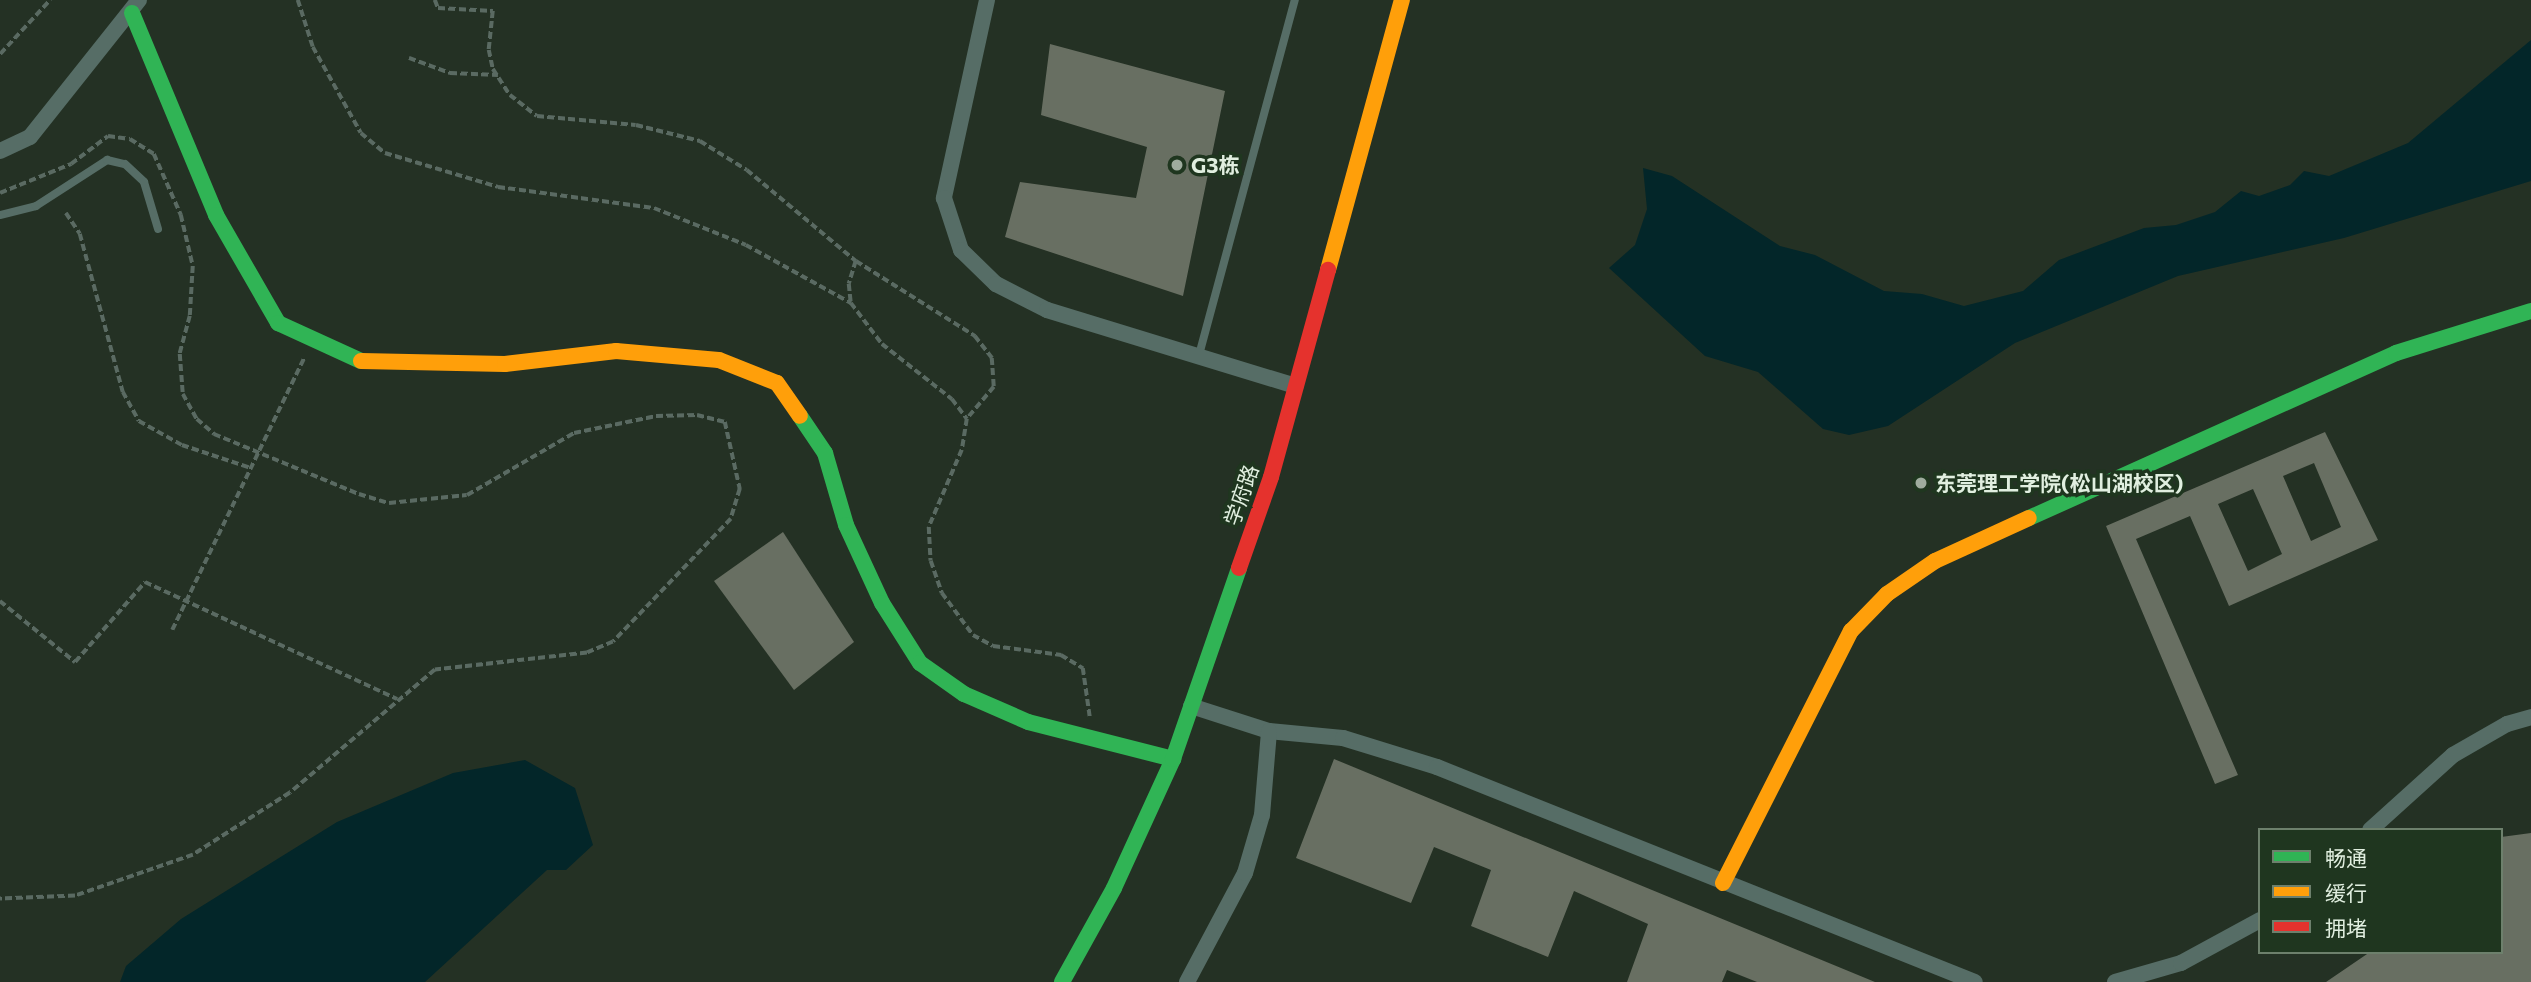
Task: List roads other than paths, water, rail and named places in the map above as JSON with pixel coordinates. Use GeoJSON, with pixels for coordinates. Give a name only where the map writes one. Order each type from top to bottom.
{"type":"FeatureCollection","features":[{"type":"Feature","properties":{"kind":"street"},"geometry":{"type":"LineString","coordinates":[[987,0],[943,198],[961,250],[996,284],[1027,302],[1296,386]]}},
{"type":"Feature","properties":{"kind":"street","name":"学府路"},"geometry":{"type":"LineString","coordinates":[[1062,982],[1114,888],[1173,759],[1271,477],[1402,0]]}},
{"type":"Feature","properties":{"kind":"street"},"geometry":{"type":"LineString","coordinates":[[0,151],[30,137],[135,6]]}},
{"type":"Feature","properties":{"kind":"street"},"geometry":{"type":"LineString","coordinates":[[135,6],[216,215],[278,323],[354,361],[505,364],[616,351],[719,360],[777,383],[825,453],[851,536],[882,603],[920,663],[964,694],[1028,722],[1173,759]]}},
{"type":"Feature","properties":{"kind":"street"},"geometry":{"type":"LineString","coordinates":[[1723,883],[1851,631],[1887,594],[1934,561],[2313,388],[2438,338],[2531,311]]}},
{"type":"Feature","properties":{"kind":"street"},"geometry":{"type":"LineString","coordinates":[[1191,706],[1269,732],[1343,738],[1437,766],[1975,982]]}},
{"type":"Feature","properties":{"kind":"street"},"geometry":{"type":"LineString","coordinates":[[2372,828],[2454,755],[2507,724],[2531,718]]}},
{"type":"Feature","properties":{"kind":"street"},"geometry":{"type":"LineString","coordinates":[[1187,982],[1245,873],[1262,815],[1269,732]]}},
{"type":"Feature","properties":{"kind":"street"},"geometry":{"type":"LineString","coordinates":[[2115,982],[2181,962],[2258,921]]}},
{"type":"Feature","properties":{"kind":"lane"},"geometry":{"type":"LineString","coordinates":[[1199,355],[1295,0]]}},
{"type":"Feature","properties":{"kind":"lane"},"geometry":{"type":"LineString","coordinates":[[0,215],[36,206],[107,160],[125,164],[144,182],[158,229]]}},
{"type":"Feature","properties":{"kind":"water"},"geometry":{"type":"Polygon","coordinates":[[[2531,40],[2531,181],[2344,238],[2178,276],[2015,343],[1888,426],[1849,435],[1823,429],[1758,372],[1705,356],[1609,268],[1635,245],[1647,209],[1643,168],[1672,176],[1780,246],[1815,255],[1884,291],[1922,294],[1964,306],[2023,291],[2059,260],[2144,228],[2176,225],[2215,212],[2241,191],[2259,196],[2290,185],[2304,171],[2329,176],[2408,143],[2531,40]]]}},
{"type":"Feature","properties":{"kind":"water"},"geometry":{"type":"Polygon","coordinates":[[[525,760],[575,788],[593,845],[566,870],[547,870],[425,982],[120,982],[126,966],[181,919],[337,822],[453,773],[525,760]]]}},
{"type":"Feature","properties":{"kind":"place","name":"G3栋"},"geometry":{"type":"Point","coordinates":[1177,165]}},
{"type":"Feature","properties":{"kind":"place","name":"东莞理工学院(松山湖校区)"},"geometry":{"type":"Point","coordinates":[1921,483]}}]}
